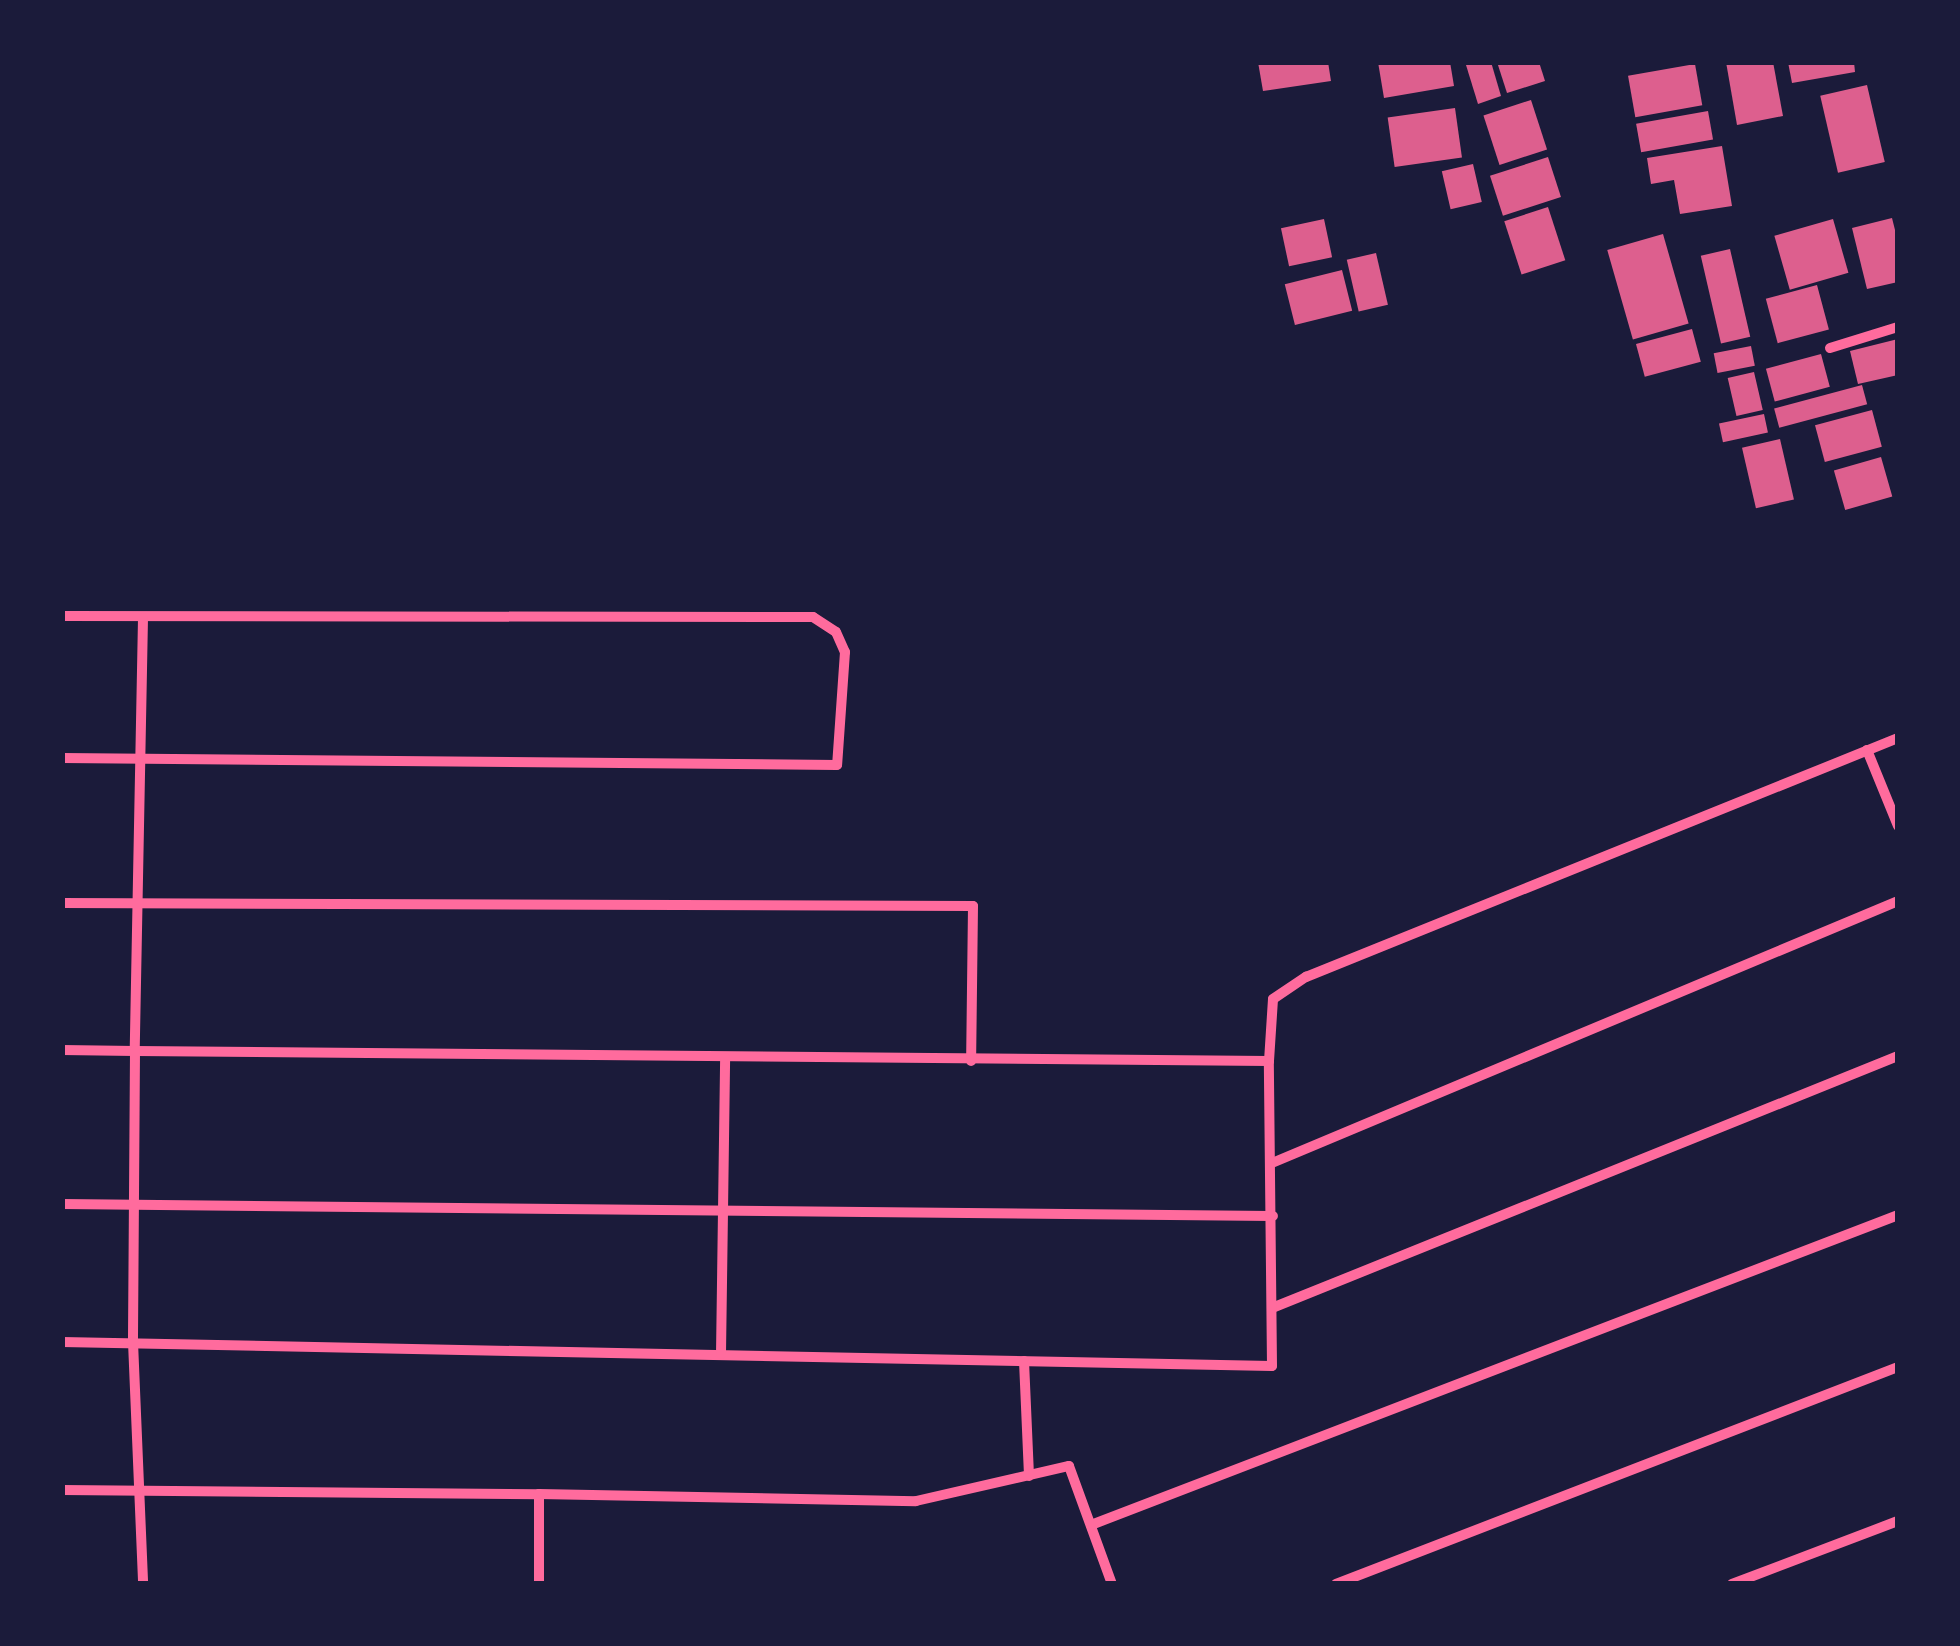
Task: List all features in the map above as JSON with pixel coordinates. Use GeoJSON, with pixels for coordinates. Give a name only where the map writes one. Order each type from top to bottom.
{"type":"FeatureCollection","features":[{"type":"Feature","properties":{"kind":"street"},"geometry":{"type":"LineString","coordinates":[[1830,348],[1898,327]]}},
{"type":"Feature","properties":{"kind":"street"},"geometry":{"type":"LineString","coordinates":[[62,616],[812,618],[836,632],[845,652],[837,765],[62,758]]}},
{"type":"Feature","properties":{"kind":"street"},"geometry":{"type":"LineString","coordinates":[[143,618],[134,1051],[134,1342],[143,1584]]}},
{"type":"Feature","properties":{"kind":"street"},"geometry":{"type":"LineString","coordinates":[[62,1342],[1272,1366],[1269,1061],[1274,999],[1306,977],[1898,738]]}},
{"type":"Feature","properties":{"kind":"street"},"geometry":{"type":"LineString","coordinates":[[1868,750],[1898,826]]}},
{"type":"Feature","properties":{"kind":"street"},"geometry":{"type":"LineString","coordinates":[[1272,1163],[1898,900]]}},
{"type":"Feature","properties":{"kind":"street"},"geometry":{"type":"LineString","coordinates":[[62,902],[973,906],[971,1061]]}},
{"type":"Feature","properties":{"kind":"street"},"geometry":{"type":"LineString","coordinates":[[62,1050],[1269,1061]]}},
{"type":"Feature","properties":{"kind":"street"},"geometry":{"type":"LineString","coordinates":[[1272,1308],[1898,1056]]}},
{"type":"Feature","properties":{"kind":"street"},"geometry":{"type":"LineString","coordinates":[[721,1354],[725,1058]]}},
{"type":"Feature","properties":{"kind":"street"},"geometry":{"type":"LineString","coordinates":[[62,1204],[1272,1216]]}},
{"type":"Feature","properties":{"kind":"street"},"geometry":{"type":"LineString","coordinates":[[1091,1525],[1898,1215]]}},
{"type":"Feature","properties":{"kind":"street"},"geometry":{"type":"LineString","coordinates":[[1024,1361],[1029,1476]]}},
{"type":"Feature","properties":{"kind":"street"},"geometry":{"type":"LineString","coordinates":[[1336,1584],[1898,1367]]}},
{"type":"Feature","properties":{"kind":"street"},"geometry":{"type":"LineString","coordinates":[[62,1490],[916,1501],[1069,1466],[1112,1584]]}},
{"type":"Feature","properties":{"kind":"street"},"geometry":{"type":"LineString","coordinates":[[539,1584],[540,1494]]}},
{"type":"Feature","properties":{"kind":"street"},"geometry":{"type":"LineString","coordinates":[[1732,1584],[1898,1520]]}},
{"type":"Feature","properties":{"kind":"building"},"geometry":{"type":"Polygon","coordinates":[[[1258,62],[1328,62],[1331,81],[1263,91],[1258,62]]]}},
{"type":"Feature","properties":{"kind":"building"},"geometry":{"type":"Polygon","coordinates":[[[1378,62],[1450,62],[1454,86],[1384,98],[1378,62]]]}},
{"type":"Feature","properties":{"kind":"building"},"geometry":{"type":"Polygon","coordinates":[[[1491,62],[1501,96],[1478,104],[1466,65],[1491,62]]]}},
{"type":"Feature","properties":{"kind":"building"},"geometry":{"type":"Polygon","coordinates":[[[1497,62],[1539,62],[1545,81],[1507,93],[1497,62]]]}},
{"type":"Feature","properties":{"kind":"building"},"geometry":{"type":"Polygon","coordinates":[[[1726,62],[1773,62],[1783,116],[1737,125],[1726,62]]]}},
{"type":"Feature","properties":{"kind":"building"},"geometry":{"type":"Polygon","coordinates":[[[1788,62],[1854,62],[1855,72],[1792,83],[1788,62]]]}},
{"type":"Feature","properties":{"kind":"building"},"geometry":{"type":"Polygon","coordinates":[[[1695,64],[1702,105],[1635,117],[1628,76],[1695,64]]]}},
{"type":"Feature","properties":{"kind":"building"},"geometry":{"type":"Polygon","coordinates":[[[1867,85],[1885,162],[1838,173],[1820,96],[1867,85]]]}},
{"type":"Feature","properties":{"kind":"building"},"geometry":{"type":"Polygon","coordinates":[[[1531,100],[1547,149],[1500,165],[1483,115],[1531,100]]]}},
{"type":"Feature","properties":{"kind":"building"},"geometry":{"type":"Polygon","coordinates":[[[1455,108],[1462,158],[1395,167],[1388,117],[1455,108]]]}},
{"type":"Feature","properties":{"kind":"building"},"geometry":{"type":"Polygon","coordinates":[[[1708,111],[1713,140],[1641,152],[1636,124],[1708,111]]]}},
{"type":"Feature","properties":{"kind":"building"},"geometry":{"type":"Polygon","coordinates":[[[1722,146],[1732,206],[1680,214],[1674,180],[1651,184],[1647,158],[1722,146]]]}},
{"type":"Feature","properties":{"kind":"building"},"geometry":{"type":"Polygon","coordinates":[[[1548,157],[1561,197],[1503,216],[1490,176],[1548,157]]]}},
{"type":"Feature","properties":{"kind":"building"},"geometry":{"type":"Polygon","coordinates":[[[1473,164],[1482,202],[1451,209],[1442,171],[1473,164]]]}},
{"type":"Feature","properties":{"kind":"building"},"geometry":{"type":"Polygon","coordinates":[[[1548,207],[1565,260],[1522,274],[1504,221],[1548,207]]]}},
{"type":"Feature","properties":{"kind":"building"},"geometry":{"type":"Polygon","coordinates":[[[1892,218],[1898,242],[1898,282],[1867,289],[1852,228],[1892,218]]]}},
{"type":"Feature","properties":{"kind":"building"},"geometry":{"type":"Polygon","coordinates":[[[1324,219],[1332,257],[1289,266],[1281,228],[1324,219]]]}},
{"type":"Feature","properties":{"kind":"building"},"geometry":{"type":"Polygon","coordinates":[[[1833,219],[1848,273],[1790,290],[1774,236],[1833,219]]]}},
{"type":"Feature","properties":{"kind":"building"},"geometry":{"type":"Polygon","coordinates":[[[1663,234],[1689,323],[1633,339],[1607,250],[1663,234]]]}},
{"type":"Feature","properties":{"kind":"building"},"geometry":{"type":"Polygon","coordinates":[[[1730,249],[1750,337],[1721,343],[1701,256],[1730,249]]]}},
{"type":"Feature","properties":{"kind":"building"},"geometry":{"type":"Polygon","coordinates":[[[1376,253],[1388,305],[1359,311],[1347,260],[1376,253]]]}},
{"type":"Feature","properties":{"kind":"building"},"geometry":{"type":"Polygon","coordinates":[[[1342,270],[1352,311],[1295,325],[1285,284],[1342,270]]]}},
{"type":"Feature","properties":{"kind":"building"},"geometry":{"type":"Polygon","coordinates":[[[1817,285],[1829,329],[1778,343],[1766,299],[1817,285]]]}},
{"type":"Feature","properties":{"kind":"building"},"geometry":{"type":"Polygon","coordinates":[[[1692,329],[1701,362],[1645,377],[1636,344],[1692,329]]]}},
{"type":"Feature","properties":{"kind":"building"},"geometry":{"type":"Polygon","coordinates":[[[1898,339],[1898,375],[1858,384],[1850,351],[1898,339]]]}},
{"type":"Feature","properties":{"kind":"building"},"geometry":{"type":"Polygon","coordinates":[[[1751,346],[1755,366],[1718,373],[1714,353],[1751,346]]]}},
{"type":"Feature","properties":{"kind":"building"},"geometry":{"type":"Polygon","coordinates":[[[1821,354],[1830,387],[1775,402],[1766,369],[1821,354]]]}},
{"type":"Feature","properties":{"kind":"building"},"geometry":{"type":"Polygon","coordinates":[[[1754,372],[1763,410],[1736,416],[1728,378],[1754,372]]]}},
{"type":"Feature","properties":{"kind":"building"},"geometry":{"type":"Polygon","coordinates":[[[1862,385],[1867,404],[1779,428],[1774,409],[1862,385]]]}},
{"type":"Feature","properties":{"kind":"building"},"geometry":{"type":"Polygon","coordinates":[[[1872,410],[1882,447],[1825,462],[1815,425],[1872,410]]]}},
{"type":"Feature","properties":{"kind":"building"},"geometry":{"type":"Polygon","coordinates":[[[1764,414],[1768,433],[1723,442],[1719,424],[1764,414]]]}},
{"type":"Feature","properties":{"kind":"building"},"geometry":{"type":"Polygon","coordinates":[[[1780,439],[1794,499],[1756,508],[1742,448],[1780,439]]]}},
{"type":"Feature","properties":{"kind":"building"},"geometry":{"type":"Polygon","coordinates":[[[1881,457],[1892,496],[1845,510],[1834,471],[1881,457]]]}}]}
